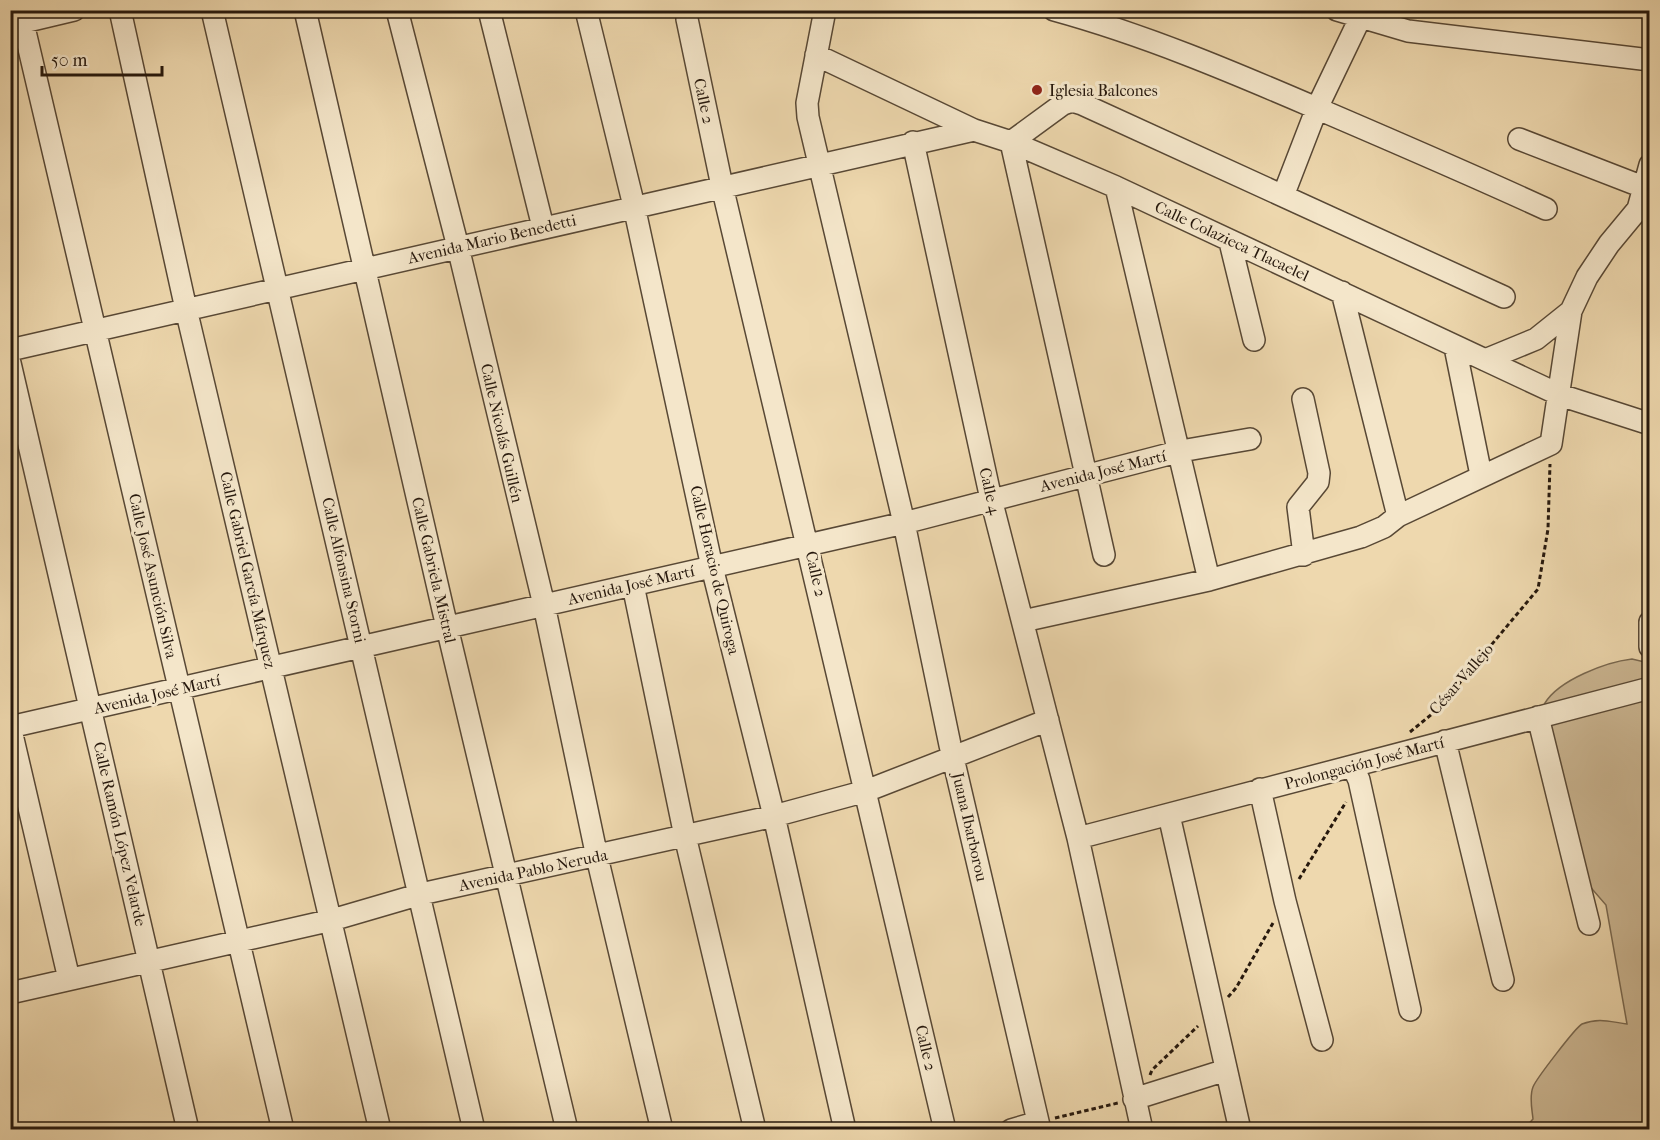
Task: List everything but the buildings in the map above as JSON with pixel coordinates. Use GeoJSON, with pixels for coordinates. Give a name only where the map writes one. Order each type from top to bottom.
{"type":"FeatureCollection","features":[{"type":"Feature","properties":{"kind":"street"},"geometry":{"type":"LineString","coordinates":[[16,26],[74,10]]}},
{"type":"Feature","properties":{"kind":"street","name":"Calle Gabriel García Márquez"},"geometry":{"type":"LineString","coordinates":[[120,10],[186,309],[380,1130]]}},
{"type":"Feature","properties":{"kind":"street","name":"Calle Alfonsina Storni"},"geometry":{"type":"LineString","coordinates":[[212,10],[421,894],[474,1130]]}},
{"type":"Feature","properties":{"kind":"street","name":"Calle Gabriela Mistral"},"geometry":{"type":"LineString","coordinates":[[305,10],[447,627],[509,875],[567,1130]]}},
{"type":"Feature","properties":{"kind":"street","name":"Calle Nicolás Guillén"},"geometry":{"type":"LineString","coordinates":[[397,10],[458,247],[544,605],[597,857],[662,1130]]}},
{"type":"Feature","properties":{"kind":"street"},"geometry":{"type":"LineString","coordinates":[[489,10],[543,227]]}},
{"type":"Feature","properties":{"kind":"street","name":"Calle Horacio de Quiroga"},"geometry":{"type":"LineString","coordinates":[[586,10],[634,206],[712,567],[774,816],[844,1130]]}},
{"type":"Feature","properties":{"kind":"street","name":"Juana Ibarborou"},"geometry":{"type":"LineString","coordinates":[[825,10],[807,103],[818,164],[904,523],[954,759],[1039,1126]]}},
{"type":"Feature","properties":{"kind":"street"},"geometry":{"type":"LineString","coordinates":[[1054,10],[1166,45],[1410,147],[1546,209]]}},
{"type":"Feature","properties":{"kind":"street"},"geometry":{"type":"LineString","coordinates":[[1337,10],[1362,15],[1408,31],[1650,60]]}},
{"type":"Feature","properties":{"kind":"street"},"geometry":{"type":"LineString","coordinates":[[1283,196],[1317,108],[1362,15]]}},
{"type":"Feature","properties":{"kind":"street","name":"Calle 2"},"geometry":{"type":"LineString","coordinates":[[687,19],[722,186],[809,545],[945,1130]]}},
{"type":"Feature","properties":{"kind":"street","name":"Calle José Asunción Silva"},"geometry":{"type":"LineString","coordinates":[[16,26],[95,330],[283,1130]]}},
{"type":"Feature","properties":{"kind":"street","name":"Calle Colazieca Tlacaelel"},"geometry":{"type":"LineString","coordinates":[[816,55],[974,130],[1011,142],[1116,187],[1560,395],[1650,424]]}},
{"type":"Feature","properties":{"kind":"street"},"geometry":{"type":"LineString","coordinates":[[1104,555],[1084,477],[1011,142],[1063,104],[1072,102],[1504,297]]}},
{"type":"Feature","properties":{"kind":"street","name":"Avenida Mario Benedetti"},"geometry":{"type":"LineString","coordinates":[[10,350],[913,142],[974,130]]}},
{"type":"Feature","properties":{"kind":"street"},"geometry":{"type":"LineString","coordinates":[[1519,139],[1643,187]]}},
{"type":"Feature","properties":{"kind":"street","name":"Calle 4"},"geometry":{"type":"LineString","coordinates":[[913,142],[991,499],[1078,838],[1140,1097],[1142,1130]]}},
{"type":"Feature","properties":{"kind":"street"},"geometry":{"type":"LineString","coordinates":[[1023,621],[1209,580],[1304,555],[1361,537],[1398,516],[1551,444],[1571,311],[1587,277],[1609,244],[1638,209],[1650,165]]}},
{"type":"Feature","properties":{"kind":"street"},"geometry":{"type":"LineString","coordinates":[[1116,187],[1181,451],[1209,580]]}},
{"type":"Feature","properties":{"kind":"street"},"geometry":{"type":"LineString","coordinates":[[1230,242],[1254,340]]}},
{"type":"Feature","properties":{"kind":"street"},"geometry":{"type":"LineString","coordinates":[[1342,292],[1398,516]]}},
{"type":"Feature","properties":{"kind":"street"},"geometry":{"type":"LineString","coordinates":[[1485,360],[1536,339],[1571,311]]}},
{"type":"Feature","properties":{"kind":"street"},"geometry":{"type":"LineString","coordinates":[[1455,346],[1481,476]]}},
{"type":"Feature","properties":{"kind":"street","name":"Calle Ramón López Velarde"},"geometry":{"type":"LineString","coordinates":[[10,363],[188,1130]]}},
{"type":"Feature","properties":{"kind":"street"},"geometry":{"type":"LineString","coordinates":[[1303,399],[1319,473],[1314,490],[1306,495],[1298,507],[1304,555]]}},
{"type":"Feature","properties":{"kind":"street","name":"Avenida José Martí"},"geometry":{"type":"LineString","coordinates":[[11,727],[904,523],[1181,451],[1250,439]]}},
{"type":"Feature","properties":{"kind":"street"},"geometry":{"type":"LineString","coordinates":[[633,585],[686,836],[755,1130]]}},
{"type":"Feature","properties":{"kind":"street"},"geometry":{"type":"LineString","coordinates":[[1650,622],[1650,647]]}},
{"type":"Feature","properties":{"kind":"street","name":"Prolongación José Martí"},"geometry":{"type":"LineString","coordinates":[[1078,838],[1260,789],[1356,774],[1445,741],[1650,688]]}},
{"type":"Feature","properties":{"kind":"street"},"geometry":{"type":"LineString","coordinates":[[1538,717],[1589,924]]}},
{"type":"Feature","properties":{"kind":"street","name":"Avenida Pablo Neruda"},"geometry":{"type":"LineString","coordinates":[[10,993],[332,920],[421,894],[597,857],[774,816],[866,791],[954,759],[1048,720]]}},
{"type":"Feature","properties":{"kind":"street"},"geometry":{"type":"LineString","coordinates":[[11,727],[69,980]]}},
{"type":"Feature","properties":{"kind":"street"},"geometry":{"type":"LineString","coordinates":[[1445,741],[1503,980]]}},
{"type":"Feature","properties":{"kind":"street"},"geometry":{"type":"LineString","coordinates":[[1356,774],[1410,1010]]}},
{"type":"Feature","properties":{"kind":"street"},"geometry":{"type":"LineString","coordinates":[[1260,789],[1285,901],[1322,1040]]}},
{"type":"Feature","properties":{"kind":"street"},"geometry":{"type":"LineString","coordinates":[[1168,815],[1240,1130]]}},
{"type":"Feature","properties":{"kind":"street"},"geometry":{"type":"LineString","coordinates":[[1140,1097],[1226,1070]]}},
{"type":"Feature","properties":{"kind":"street"},"geometry":{"type":"LineString","coordinates":[[1011,1130],[1039,1126]]}},
{"type":"Feature","properties":{"kind":"path","name":"César Vallejo"},"geometry":{"type":"LineString","coordinates":[[1403,738],[1437,710],[1538,589],[1548,529],[1551,444]]}},
{"type":"Feature","properties":{"kind":"path"},"geometry":{"type":"LineString","coordinates":[[1039,1126],[1140,1097],[1152,1070],[1236,988],[1356,774]]}},
{"type":"Feature","properties":{"kind":"shaded area"},"geometry":{"type":"Polygon","coordinates":[[[1632,659],[1649,663],[1649,1129],[1523,1130],[1533,1119],[1531,1099],[1533,1087],[1548,1064],[1578,1027],[1599,1020],[1627,1024],[1606,905],[1586,882],[1540,722],[1545,703],[1561,687],[1597,668],[1632,659]]]}},
{"type":"Feature","properties":{"kind":"place","name":"Iglesia Balcones"},"geometry":{"type":"Point","coordinates":[1037,90]}}]}
